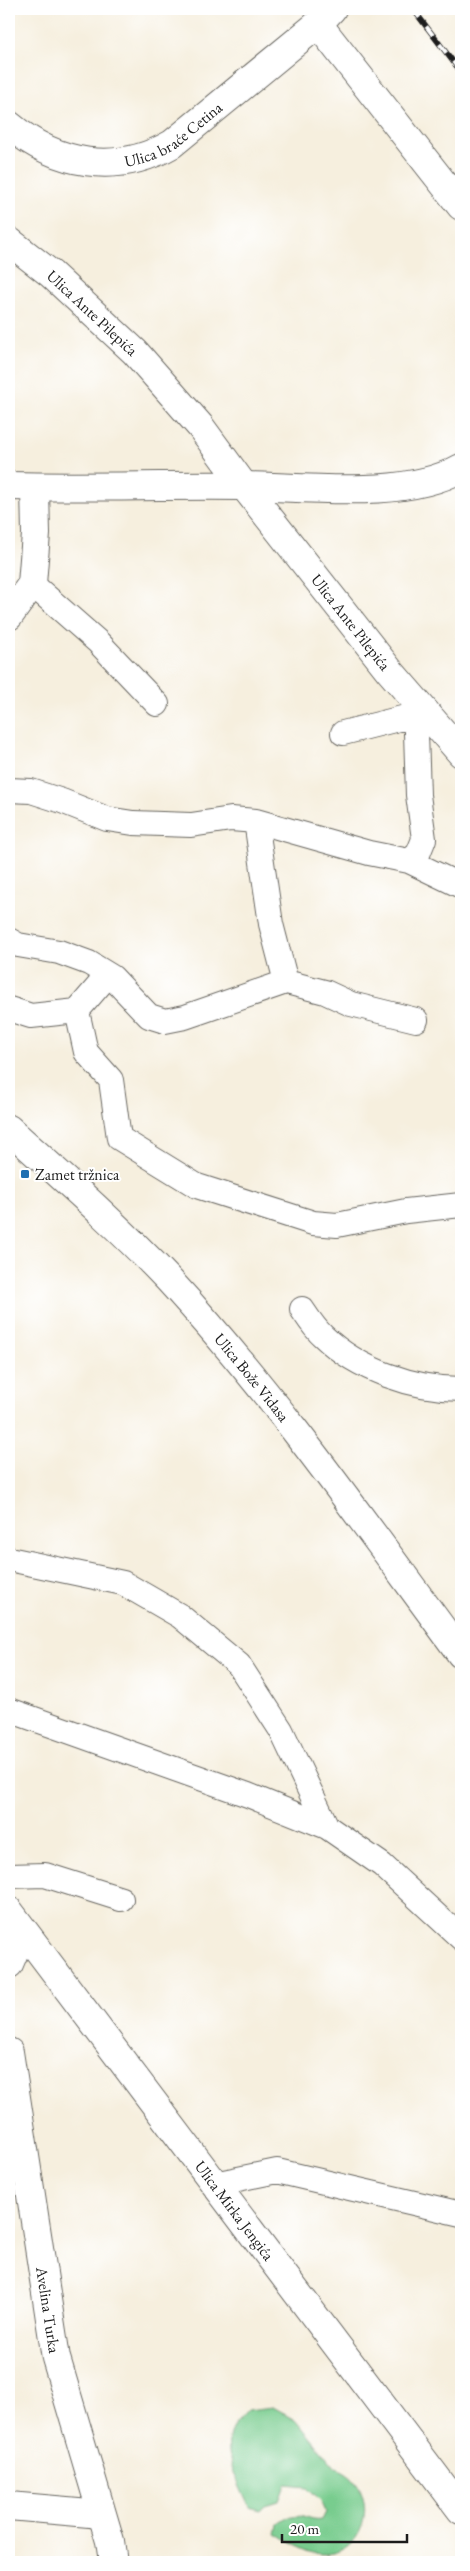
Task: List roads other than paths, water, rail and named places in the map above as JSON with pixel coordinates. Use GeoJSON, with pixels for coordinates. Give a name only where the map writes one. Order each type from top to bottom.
{"type":"FeatureCollection","features":[{"type":"Feature","properties":{"kind":"street","name":"Ulica braće Cetina"},"geometry":{"type":"LineString","coordinates":[[9,125],[34,145],[80,162],[112,163],[154,154],[172,144],[325,16]]}},
{"type":"Feature","properties":{"kind":"street"},"geometry":{"type":"LineString","coordinates":[[325,16],[461,206]]}},
{"type":"Feature","properties":{"kind":"street","name":"Ulica Ante Pilepića"},"geometry":{"type":"LineString","coordinates":[[9,241],[51,274],[135,352],[200,426],[415,708],[461,753]]}},
{"type":"Feature","properties":{"kind":"street"},"geometry":{"type":"LineString","coordinates":[[9,616],[32,584],[36,534],[22,486],[244,486],[344,489],[397,486],[448,476],[461,468]]}},
{"type":"Feature","properties":{"kind":"street","name":"Ulica Bože Vidasa"},"geometry":{"type":"LineString","coordinates":[[9,1129],[104,1215],[168,1279],[247,1371],[461,1654]]}},
{"type":"Feature","properties":{"kind":"street"},"geometry":{"type":"LineString","coordinates":[[9,1964],[16,1921]]}},
{"type":"Feature","properties":{"kind":"street","name":"Ulica Mirka Jengića"},"geometry":{"type":"LineString","coordinates":[[16,1921],[461,2510]]}},
{"type":"Feature","properties":{"kind":"street","name":"Avelina Turka"},"geometry":{"type":"LineString","coordinates":[[9,2052],[56,2358],[110,2541],[113,2562]]}},
{"type":"Feature","properties":{"kind":"street"},"geometry":{"type":"LineString","coordinates":[[9,2506],[101,2514]]}},
{"type":"Feature","properties":{"kind":"lane"},"geometry":{"type":"LineString","coordinates":[[32,584],[98,642],[157,704]]}},
{"type":"Feature","properties":{"kind":"lane"},"geometry":{"type":"LineString","coordinates":[[343,733],[415,708],[418,795],[424,839],[418,854],[409,861]]}},
{"type":"Feature","properties":{"kind":"lane"},"geometry":{"type":"LineString","coordinates":[[9,790],[31,791],[107,819],[133,823],[191,825],[232,819],[256,821],[369,853],[409,861],[461,886]]}},
{"type":"Feature","properties":{"kind":"lane"},"geometry":{"type":"LineString","coordinates":[[256,821],[271,924],[286,982]]}},
{"type":"Feature","properties":{"kind":"lane"},"geometry":{"type":"LineString","coordinates":[[9,940],[18,945],[59,952],[89,963],[108,974],[149,1016],[164,1021],[185,1016],[286,982],[325,992],[351,1004],[416,1020]]}},
{"type":"Feature","properties":{"kind":"lane"},"geometry":{"type":"LineString","coordinates":[[9,1009],[31,1016],[78,1011],[108,974]]}},
{"type":"Feature","properties":{"kind":"lane"},"geometry":{"type":"LineString","coordinates":[[78,1011],[86,1052],[111,1080],[119,1138],[197,1186],[293,1218],[321,1224],[337,1225],[406,1211],[461,1205]]}},
{"type":"Feature","properties":{"kind":"lane"},"geometry":{"type":"LineString","coordinates":[[302,1309],[322,1336],[348,1356],[373,1370],[442,1389],[461,1389]]}},
{"type":"Feature","properties":{"kind":"lane"},"geometry":{"type":"LineString","coordinates":[[9,1559],[123,1583],[180,1616],[239,1665],[281,1730],[327,1827]]}},
{"type":"Feature","properties":{"kind":"lane"},"geometry":{"type":"LineString","coordinates":[[9,1710],[239,1792],[327,1827],[382,1865],[461,1938]]}},
{"type":"Feature","properties":{"kind":"lane"},"geometry":{"type":"LineString","coordinates":[[9,1876],[45,1875],[120,1898]]}},
{"type":"Feature","properties":{"kind":"lane"},"geometry":{"type":"LineString","coordinates":[[214,2184],[277,2171],[461,2214]]}},
{"type":"Feature","properties":{"kind":"railway"},"geometry":{"type":"LineString","coordinates":[[413,9],[461,72]]}},
{"type":"Feature","properties":{"kind":"place","name":"Zamet tržnica"},"geometry":{"type":"Point","coordinates":[25,1174]}}]}
